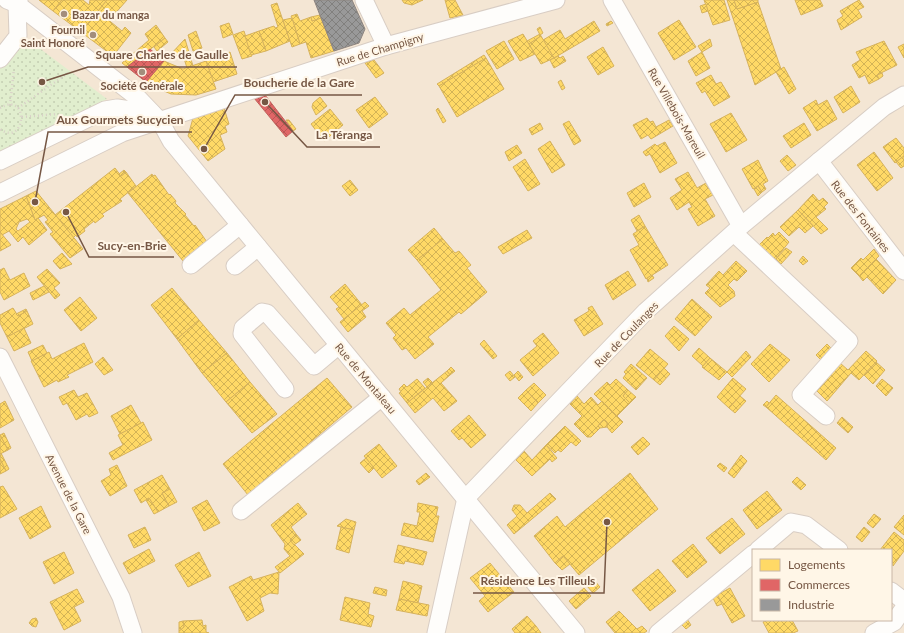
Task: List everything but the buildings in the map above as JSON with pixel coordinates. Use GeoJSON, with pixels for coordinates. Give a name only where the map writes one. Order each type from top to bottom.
{"type":"FeatureCollection","features":[{"type":"Feature","properties":{"kind":"street"},"geometry":{"type":"LineString","coordinates":[[364,0],[386,46]]}},
{"type":"Feature","properties":{"kind":"street","name":"Rue de Champigny"},"geometry":{"type":"LineString","coordinates":[[0,193],[156,117],[205,104],[386,46],[556,0]]}},
{"type":"Feature","properties":{"kind":"street","name":"Rue Villebois-Mareuil"},"geometry":{"type":"LineString","coordinates":[[612,0],[737,230],[849,341],[801,395],[826,416]]}},
{"type":"Feature","properties":{"kind":"street"},"geometry":{"type":"LineString","coordinates":[[0,10],[15,1],[18,36],[8,61]]}},
{"type":"Feature","properties":{"kind":"street","name":"Rue de Montaleau"},"geometry":{"type":"LineString","coordinates":[[15,1],[138,98],[156,117],[171,141],[576,633]]}},
{"type":"Feature","properties":{"kind":"street","name":"Rue de Coulanges"},"geometry":{"type":"LineString","coordinates":[[466,498],[646,311],[737,230],[884,107],[904,95]]}},
{"type":"Feature","properties":{"kind":"street"},"geometry":{"type":"LineString","coordinates":[[0,161],[105,110],[117,108],[156,117]]}},
{"type":"Feature","properties":{"kind":"street","name":"Rue des Fontaines"},"geometry":{"type":"LineString","coordinates":[[819,162],[904,271]]}},
{"type":"Feature","properties":{"kind":"street"},"geometry":{"type":"LineString","coordinates":[[191,266],[240,225]]}},
{"type":"Feature","properties":{"kind":"street"},"geometry":{"type":"LineString","coordinates":[[235,266],[258,247]]}},
{"type":"Feature","properties":{"kind":"street"},"geometry":{"type":"LineString","coordinates":[[285,389],[242,334],[243,328],[262,312],[267,313],[314,366],[339,345]]}},
{"type":"Feature","properties":{"kind":"street","name":"Avenue de la Gare"},"geometry":{"type":"LineString","coordinates":[[0,357],[121,597],[133,633]]}},
{"type":"Feature","properties":{"kind":"street"},"geometry":{"type":"LineString","coordinates":[[241,511],[382,397]]}},
{"type":"Feature","properties":{"kind":"street"},"geometry":{"type":"LineString","coordinates":[[436,633],[466,498]]}},
{"type":"Feature","properties":{"kind":"street"},"geometry":{"type":"LineString","coordinates":[[759,549],[791,522],[806,525],[838,549]]}},
{"type":"Feature","properties":{"kind":"street"},"geometry":{"type":"LineString","coordinates":[[658,633],[752,555]]}},
{"type":"Feature","properties":{"kind":"street"},"geometry":{"type":"LineString","coordinates":[[892,591],[904,600]]}},
{"type":"Feature","properties":{"kind":"street"},"geometry":{"type":"LineString","coordinates":[[874,633],[894,622],[904,608]]}},
{"type":"Feature","properties":{"kind":"path"},"geometry":{"type":"LineString","coordinates":[[8,61],[10,105]]}},
{"type":"Feature","properties":{"kind":"path"},"geometry":{"type":"LineString","coordinates":[[18,108],[68,73]]}},
{"type":"Feature","properties":{"kind":"path"},"geometry":{"type":"LineString","coordinates":[[0,108],[10,105],[18,108],[22,118],[20,126],[10,132],[0,129]]}},
{"type":"Feature","properties":{"kind":"shaded area"},"geometry":{"type":"Polygon","coordinates":[[[0,0],[904,0],[904,633],[0,633],[0,0]]]}},
{"type":"Feature","properties":{"kind":"green space"},"geometry":{"type":"Polygon","coordinates":[[[22,35],[107,99],[0,155],[0,64],[22,35]]]}},
{"type":"Feature","properties":{"kind":"place","name":"Bazar du manga"},"geometry":{"type":"Point","coordinates":[64,14]}},
{"type":"Feature","properties":{"kind":"place","name":"Fournil Saint Honoré"},"geometry":{"type":"Point","coordinates":[93,35]}},
{"type":"Feature","properties":{"kind":"place","name":"Société Générale"},"geometry":{"type":"Point","coordinates":[142,72]}},
{"type":"Feature","properties":{"kind":"place","name":"Square Charles de Gaulle"},"geometry":{"type":"Point","coordinates":[42,82]}},
{"type":"Feature","properties":{"kind":"place","name":"La Téranga"},"geometry":{"type":"Point","coordinates":[265,102]}},
{"type":"Feature","properties":{"kind":"place","name":"Boucherie de la Gare"},"geometry":{"type":"Point","coordinates":[204,149]}},
{"type":"Feature","properties":{"kind":"place","name":"Aux Gourmets Sucycien"},"geometry":{"type":"Point","coordinates":[35,202]}},
{"type":"Feature","properties":{"kind":"place","name":"Sucy-en-Brie"},"geometry":{"type":"Point","coordinates":[66,212]}},
{"type":"Feature","properties":{"kind":"place","name":"Résidence Les Tilleuls"},"geometry":{"type":"Point","coordinates":[607,522]}}]}
